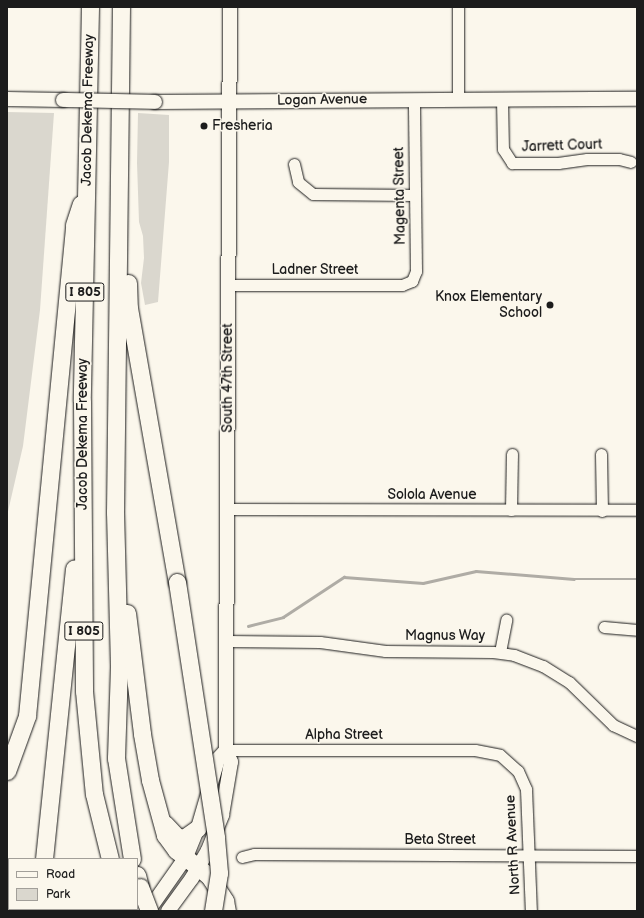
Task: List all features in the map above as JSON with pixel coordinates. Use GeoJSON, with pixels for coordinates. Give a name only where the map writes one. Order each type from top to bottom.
{"type":"FeatureCollection","features":[{"type":"Feature","properties":{"kind":"highway","name":"Jacob Dekema Freeway"},"geometry":{"type":"LineString","coordinates":[[90,7],[82,401],[84,691],[94,794],[110,858]]}},
{"type":"Feature","properties":{"kind":"highway","name":"I 805"},"geometry":{"type":"LineString","coordinates":[[121,7],[114,512],[119,667],[116,758],[132,858]]}},
{"type":"Feature","properties":{"kind":"highway"},"geometry":{"type":"LineString","coordinates":[[120,118],[129,308],[178,582],[216,838],[218,873],[213,911]]}},
{"type":"Feature","properties":{"kind":"highway"},"geometry":{"type":"LineString","coordinates":[[7,771],[27,716],[74,225],[87,182]]}},
{"type":"Feature","properties":{"kind":"highway"},"geometry":{"type":"LineString","coordinates":[[44,858],[76,554],[82,401]]}},
{"type":"Feature","properties":{"kind":"highway"},"geometry":{"type":"LineString","coordinates":[[114,512],[142,734],[165,835],[176,850],[192,861],[209,876],[225,901],[227,911]]}},
{"type":"Feature","properties":{"kind":"highway"},"geometry":{"type":"LineString","coordinates":[[160,814],[170,832],[177,837],[184,838],[198,828]]}},
{"type":"Feature","properties":{"kind":"highway"},"geometry":{"type":"LineString","coordinates":[[139,881],[148,911]]}},
{"type":"Feature","properties":{"kind":"main road","name":"South 47th Street"},"geometry":{"type":"LineString","coordinates":[[168,911],[192,861],[222,815],[231,762],[226,750],[230,7]]}},
{"type":"Feature","properties":{"kind":"main road","name":"Logan Avenue"},"geometry":{"type":"LineString","coordinates":[[7,99],[155,102],[414,99],[637,99]]}},
{"type":"Feature","properties":{"kind":"main road","name":"South 47th Street"},"geometry":{"type":"LineString","coordinates":[[148,911],[192,861],[198,828],[218,759],[226,750]]}},
{"type":"Feature","properties":{"kind":"street"},"geometry":{"type":"LineString","coordinates":[[458,7],[458,99]]}},
{"type":"Feature","properties":{"kind":"street","name":"Magenta Street"},"geometry":{"type":"LineString","coordinates":[[402,285],[412,281],[416,271],[414,99]]}},
{"type":"Feature","properties":{"kind":"street","name":"Jarrett Court"},"geometry":{"type":"LineString","coordinates":[[502,99],[503,149],[512,163],[558,163],[588,159],[619,159],[631,162]]}},
{"type":"Feature","properties":{"kind":"street"},"geometry":{"type":"LineString","coordinates":[[294,164],[298,182],[312,194],[414,195]]}},
{"type":"Feature","properties":{"kind":"street","name":"Ladner Street"},"geometry":{"type":"LineString","coordinates":[[228,285],[402,285]]}},
{"type":"Feature","properties":{"kind":"street"},"geometry":{"type":"LineString","coordinates":[[511,510],[512,454]]}},
{"type":"Feature","properties":{"kind":"street"},"geometry":{"type":"LineString","coordinates":[[601,454],[602,511]]}},
{"type":"Feature","properties":{"kind":"street","name":"Solola Avenue"},"geometry":{"type":"LineString","coordinates":[[227,509],[637,510]]}},
{"type":"Feature","properties":{"kind":"street"},"geometry":{"type":"LineString","coordinates":[[500,652],[506,620]]}},
{"type":"Feature","properties":{"kind":"street"},"geometry":{"type":"LineString","coordinates":[[604,627],[637,630]]}},
{"type":"Feature","properties":{"kind":"street","name":"Magnus Way"},"geometry":{"type":"LineString","coordinates":[[227,641],[320,642],[385,651],[500,652],[543,666],[569,682],[613,725],[637,736]]}},
{"type":"Feature","properties":{"kind":"street","name":"Alpha Street"},"geometry":{"type":"LineString","coordinates":[[226,750],[462,750]]}},
{"type":"Feature","properties":{"kind":"street","name":"North R Avenue"},"geometry":{"type":"LineString","coordinates":[[462,750],[494,752],[506,759],[518,771],[527,796],[526,855],[531,911]]}},
{"type":"Feature","properties":{"kind":"street","name":"Beta Street"},"geometry":{"type":"LineString","coordinates":[[242,857],[254,854],[637,856]]}},
{"type":"Feature","properties":{"kind":"green space"},"geometry":{"type":"Polygon","coordinates":[[[7,112],[54,113],[40,310],[23,446],[7,516],[7,112]]]}},
{"type":"Feature","properties":{"kind":"green space"},"geometry":{"type":"Polygon","coordinates":[[[138,113],[169,115],[169,162],[158,302],[145,305],[141,283],[144,258],[143,236],[139,222],[137,163],[138,113]]]}},
{"type":"Feature","properties":{"kind":"waterway"},"geometry":{"type":"LineString","coordinates":[[248,626],[283,617],[344,577],[423,583],[476,571],[574,579],[637,579]]}},
{"type":"Feature","properties":{"kind":"place","name":"Fresheria"},"geometry":{"type":"Point","coordinates":[204,126]}},
{"type":"Feature","properties":{"kind":"place","name":"Knox Elementary School"},"geometry":{"type":"Point","coordinates":[550,305]}}]}
